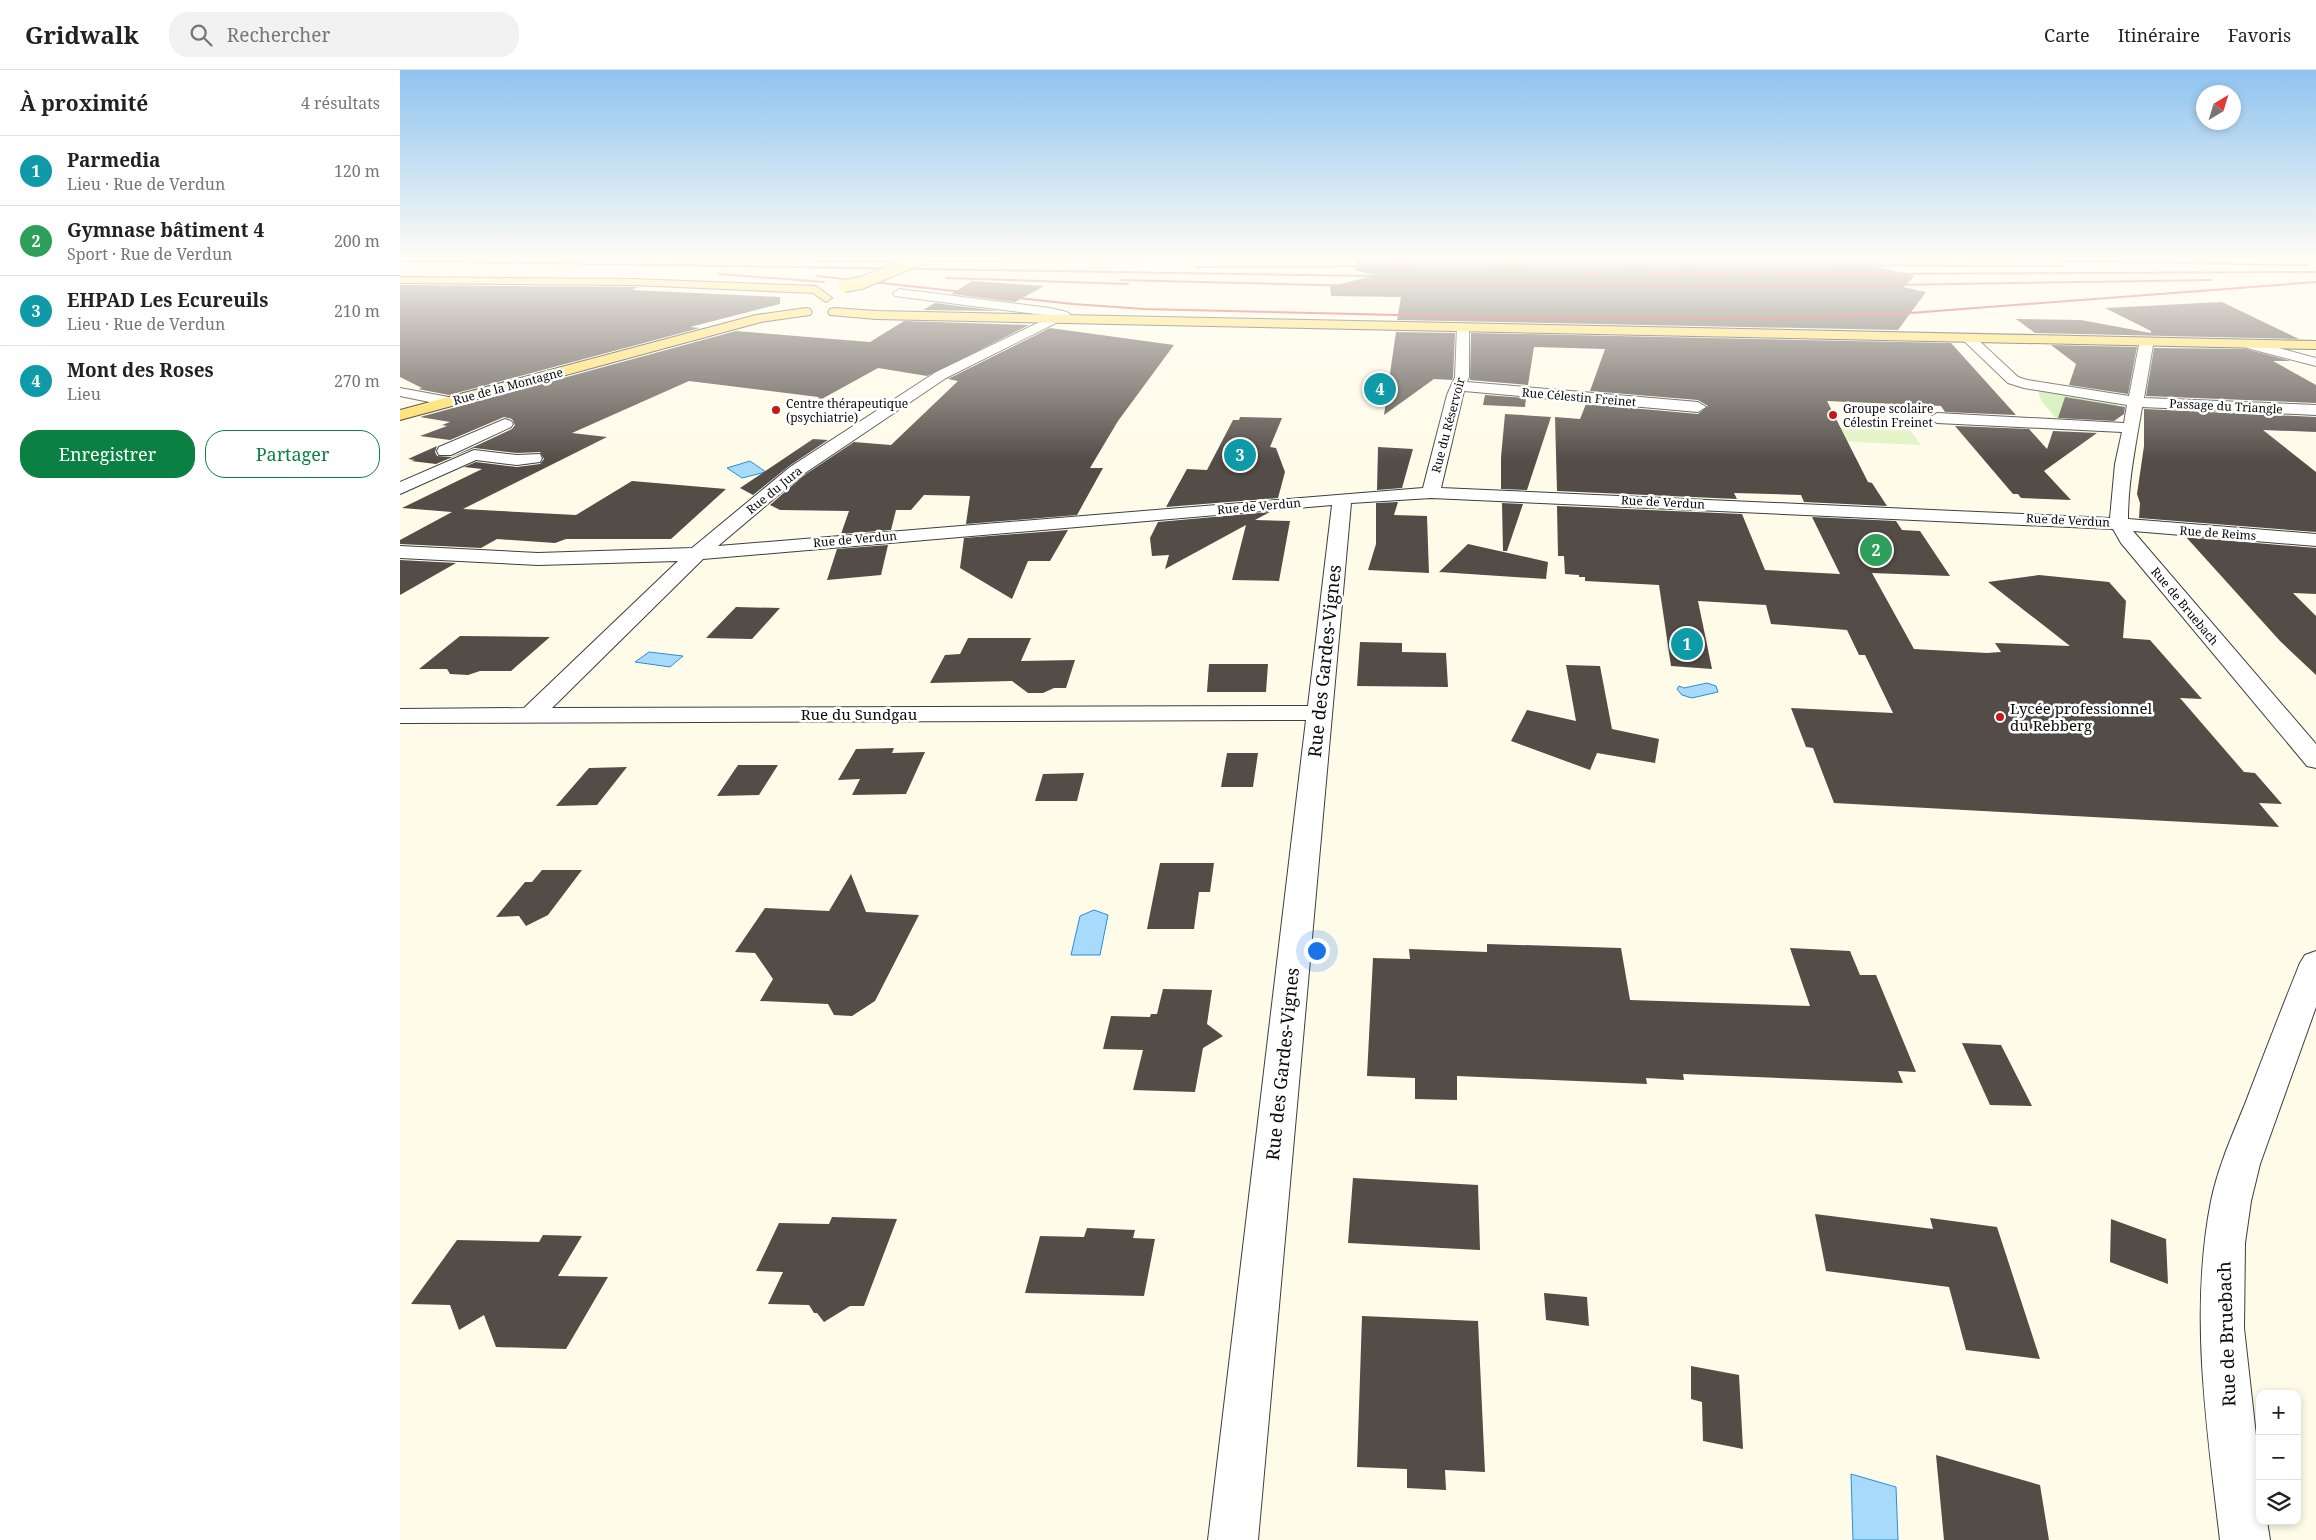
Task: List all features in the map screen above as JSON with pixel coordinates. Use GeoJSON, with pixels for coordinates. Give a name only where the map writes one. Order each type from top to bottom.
{"type":"FeatureCollection","features":[{"type":"Feature","properties":{"kind":"main road","name":"Rue de la Montagne"},"geometry":{"type":"LineString","coordinates":[[400,415],[732,326]]}},
{"type":"Feature","properties":{"kind":"main road"},"geometry":{"type":"LineString","coordinates":[[1393,326],[2316,345]]}},
{"type":"Feature","properties":{"kind":"street","name":"Rue du Jura"},"geometry":{"type":"LineString","coordinates":[[531,715],[699,552],[796,472],[941,374],[1048,326]]}},
{"type":"Feature","properties":{"kind":"street","name":"Rue du Réservoir"},"geometry":{"type":"LineString","coordinates":[[1431,493],[1454,395],[1462,376],[1463,327]]}},
{"type":"Feature","properties":{"kind":"street","name":"Passage du Triangle"},"geometry":{"type":"LineString","coordinates":[[1968,338],[2017,382],[2137,402],[2316,410]]}},
{"type":"Feature","properties":{"kind":"street"},"geometry":{"type":"LineString","coordinates":[[2119,523],[2124,464],[2137,402],[2146,345],[2144,342]]}},
{"type":"Feature","properties":{"kind":"street"},"geometry":{"type":"LineString","coordinates":[[2252,345],[2316,362]]}},
{"type":"Feature","properties":{"kind":"street","name":"Rue Célestin Freinet"},"geometry":{"type":"LineString","coordinates":[[1459,386],[1698,408]]}},
{"type":"Feature","properties":{"kind":"street"},"geometry":{"type":"LineString","coordinates":[[400,392],[449,401]]}},
{"type":"Feature","properties":{"kind":"street"},"geometry":{"type":"LineString","coordinates":[[1937,418],[2131,428]]}},
{"type":"Feature","properties":{"kind":"street"},"geometry":{"type":"LineString","coordinates":[[505,424],[444,452],[517,460],[534,458]]}},
{"type":"Feature","properties":{"kind":"street"},"geometry":{"type":"LineString","coordinates":[[400,488],[474,455]]}},
{"type":"Feature","properties":{"kind":"street","name":"Rue de Verdun"},"geometry":{"type":"LineString","coordinates":[[400,552],[538,558],[656,556],[1342,498],[1431,493],[2119,523]]}},
{"type":"Feature","properties":{"kind":"street","name":"Rue des Gardes-Vignes"},"geometry":{"type":"LineString","coordinates":[[1233,1540],[1342,498]]}},
{"type":"Feature","properties":{"kind":"street","name":"Rue de Reims"},"geometry":{"type":"LineString","coordinates":[[2119,523],[2173,530],[2316,540]]}},
{"type":"Feature","properties":{"kind":"street","name":"Rue de Bruebach"},"geometry":{"type":"LineString","coordinates":[[2119,523],[2128,539],[2316,760]]}},
{"type":"Feature","properties":{"kind":"street","name":"Rue du Sundgau"},"geometry":{"type":"LineString","coordinates":[[400,716],[1318,714]]}},
{"type":"Feature","properties":{"kind":"street","name":"Rue de Bruebach"},"geometry":{"type":"LineString","coordinates":[[2245,1540],[2228,1412],[2222,1296],[2224,1247],[2231,1201],[2241,1162],[2316,963]]}},
{"type":"Feature","properties":{"kind":"green space"},"geometry":{"type":"Polygon","coordinates":[[[2037,388],[2119,400],[2114,416],[2104,420],[2056,418],[2042,402],[2037,388]]]}},
{"type":"Feature","properties":{"kind":"green space"},"geometry":{"type":"Polygon","coordinates":[[[1825,427],[1910,430],[1921,445],[1833,441],[1825,427]]]}},
{"type":"Feature","properties":{"kind":"water"},"geometry":{"type":"Polygon","coordinates":[[[750,461],[766,472],[742,478],[727,468],[750,461]]]}},
{"type":"Feature","properties":{"kind":"water"},"geometry":{"type":"Polygon","coordinates":[[[649,652],[683,656],[670,667],[635,662],[649,652]]]}},
{"type":"Feature","properties":{"kind":"water"},"geometry":{"type":"Polygon","coordinates":[[[1707,683],[1716,686],[1718,692],[1692,698],[1682,695],[1677,689],[1679,686],[1684,688],[1707,683]]]}},
{"type":"Feature","properties":{"kind":"water"},"geometry":{"type":"Polygon","coordinates":[[[1094,910],[1108,915],[1100,955],[1071,955],[1080,916],[1094,910]]]}},
{"type":"Feature","properties":{"kind":"water"},"geometry":{"type":"Polygon","coordinates":[[[1851,1474],[1896,1487],[1898,1540],[1853,1540],[1851,1474]]]}},
{"type":"Feature","properties":{"kind":"building"},"geometry":{"type":"Polygon","coordinates":[[[400,326],[695,326],[690,327],[700,328],[449,395],[418,389],[422,388],[400,377],[400,326]]]}},
{"type":"Feature","properties":{"kind":"building"},"geometry":{"type":"Polygon","coordinates":[[[897,326],[1028,326],[927,376],[878,368],[820,400],[818,397],[689,381],[572,433],[607,437],[463,509],[576,515],[632,481],[726,489],[671,539],[566,539],[555,543],[497,539],[481,548],[400,544],[400,540],[452,512],[402,508],[482,469],[464,467],[476,462],[517,467],[540,464],[544,459],[540,452],[517,453],[474,448],[436,464],[411,461],[415,460],[408,459],[437,446],[435,452],[437,456],[452,457],[512,429],[515,425],[512,419],[504,417],[450,440],[420,436],[447,426],[442,425],[450,422],[420,417],[736,331],[870,342],[897,326]]]}},
{"type":"Feature","properties":{"kind":"building"},"geometry":{"type":"Polygon","coordinates":[[[1678,326],[1901,326],[1898,330],[1678,326]]]}},
{"type":"Feature","properties":{"kind":"building"},"geometry":{"type":"Polygon","coordinates":[[[2025,326],[2111,326],[2151,333],[2151,331],[2140,326],[2271,326],[2299,339],[2035,333],[2025,326]]]}},
{"type":"Feature","properties":{"kind":"building"},"geometry":{"type":"Polygon","coordinates":[[[1050,328],[1174,345],[1118,421],[1090,468],[1103,468],[1077,515],[966,524],[970,496],[924,495],[911,510],[896,510],[891,530],[841,534],[849,511],[780,510],[770,505],[803,476],[854,442],[891,445],[958,381],[948,379],[1050,328]]]}},
{"type":"Feature","properties":{"kind":"building"},"geometry":{"type":"Polygon","coordinates":[[[1396,332],[1455,333],[1453,377],[1452,380],[1434,379],[1384,415],[1396,332]]]}},
{"type":"Feature","properties":{"kind":"building"},"geometry":{"type":"Polygon","coordinates":[[[1471,333],[1951,343],[2016,415],[1945,412],[1941,406],[1827,401],[1868,482],[1872,483],[1887,506],[1804,502],[1801,495],[1734,493],[1737,499],[1557,491],[1555,417],[1580,419],[1586,404],[1698,414],[1708,406],[1698,400],[1590,391],[1605,349],[1534,347],[1528,385],[1470,380],[1471,333]]]}},
{"type":"Feature","properties":{"kind":"building"},"geometry":{"type":"Polygon","coordinates":[[[2051,345],[2137,347],[2128,394],[2069,385],[2076,364],[2051,345]]]}},
{"type":"Feature","properties":{"kind":"building"},"geometry":{"type":"Polygon","coordinates":[[[2154,348],[2246,349],[2291,361],[2273,361],[2316,385],[2316,403],[2146,396],[2154,348]]]}},
{"type":"Feature","properties":{"kind":"building"},"geometry":{"type":"Polygon","coordinates":[[[1485,395],[1526,398],[1525,407],[1483,405],[1485,395]]]}},
{"type":"Feature","properties":{"kind":"building"},"geometry":{"type":"Polygon","coordinates":[[[2065,397],[2125,407],[2124,414],[2114,421],[2058,418],[2065,397]]]}},
{"type":"Feature","properties":{"kind":"building"},"geometry":{"type":"Polygon","coordinates":[[[2144,409],[2316,417],[2316,432],[2263,430],[2316,472],[2316,532],[2139,518],[2140,503],[2137,494],[2144,446],[2144,409]]]}},
{"type":"Feature","properties":{"kind":"building"},"geometry":{"type":"Polygon","coordinates":[[[1505,414],[1551,417],[1527,490],[1501,489],[1501,457],[1505,414]]]}},
{"type":"Feature","properties":{"kind":"building"},"geometry":{"type":"Polygon","coordinates":[[[1240,417],[1282,418],[1270,447],[1276,448],[1285,472],[1278,498],[1166,507],[1187,469],[1207,470],[1233,420],[1239,420],[1240,417]]]}},
{"type":"Feature","properties":{"kind":"building"},"geometry":{"type":"Polygon","coordinates":[[[1955,426],[2029,429],[2047,449],[2053,431],[2097,433],[2044,471],[2071,500],[2021,498],[2018,494],[2013,494],[1955,426]]]}},
{"type":"Feature","properties":{"kind":"building"},"geometry":{"type":"Polygon","coordinates":[[[813,439],[828,440],[789,466],[753,495],[740,488],[813,439]]]}},
{"type":"Feature","properties":{"kind":"building"},"geometry":{"type":"Polygon","coordinates":[[[1378,447],[1413,449],[1402,488],[1377,490],[1378,447]]]}},
{"type":"Feature","properties":{"kind":"building"},"geometry":{"type":"Polygon","coordinates":[[[1398,502],[1394,515],[1427,516],[1429,573],[1368,570],[1376,544],[1376,503],[1398,502]]]}},
{"type":"Feature","properties":{"kind":"building"},"geometry":{"type":"Polygon","coordinates":[[[1502,503],[1523,504],[1507,551],[1503,551],[1502,503]]]}},
{"type":"Feature","properties":{"kind":"building"},"geometry":{"type":"Polygon","coordinates":[[[1557,506],[1742,514],[1765,570],[1840,574],[1812,517],[1896,521],[1902,530],[1920,531],[1950,576],[1872,573],[1914,649],[1987,653],[2001,652],[1995,643],[2070,646],[1988,582],[2039,575],[2109,582],[2126,601],[2123,638],[2150,640],[2202,699],[2180,698],[2244,772],[2255,773],[2282,804],[2259,803],[2279,827],[1834,803],[1813,748],[1806,747],[1791,708],[1893,713],[1865,655],[1859,655],[1847,630],[1771,624],[1766,605],[1698,601],[1712,669],[1671,666],[1659,585],[1585,581],[1585,577],[1565,574],[1564,556],[1558,556],[1557,506]]]}},
{"type":"Feature","properties":{"kind":"building"},"geometry":{"type":"Polygon","coordinates":[[[1270,512],[1255,520],[1290,521],[1279,581],[1232,580],[1246,525],[1165,569],[1169,555],[1152,556],[1150,538],[1158,522],[1270,512]]]}},
{"type":"Feature","properties":{"kind":"building"},"geometry":{"type":"Polygon","coordinates":[[[1068,530],[1050,561],[1028,561],[1012,599],[960,568],[964,538],[1068,530]]]}},
{"type":"Feature","properties":{"kind":"building"},"geometry":{"type":"Polygon","coordinates":[[[2186,537],[2316,548],[2316,594],[2293,593],[2316,616],[2316,675],[2280,641],[2186,537]]]}},
{"type":"Feature","properties":{"kind":"building"},"geometry":{"type":"Polygon","coordinates":[[[1468,544],[1548,562],[1546,579],[1439,572],[1468,544]]]}},
{"type":"Feature","properties":{"kind":"building"},"geometry":{"type":"Polygon","coordinates":[[[888,545],[881,575],[827,580],[837,549],[888,545]]]}},
{"type":"Feature","properties":{"kind":"building"},"geometry":{"type":"Polygon","coordinates":[[[400,560],[456,563],[400,595],[400,560]]]}},
{"type":"Feature","properties":{"kind":"building"},"geometry":{"type":"Polygon","coordinates":[[[736,607],[780,608],[752,639],[706,638],[736,607]]]}},
{"type":"Feature","properties":{"kind":"building"},"geometry":{"type":"Polygon","coordinates":[[[460,636],[550,637],[511,671],[480,671],[468,675],[450,674],[447,669],[419,669],[460,636]]]}},
{"type":"Feature","properties":{"kind":"building"},"geometry":{"type":"Polygon","coordinates":[[[968,638],[1031,638],[1021,661],[1075,660],[1066,688],[1054,688],[1043,693],[1028,693],[1012,681],[930,683],[945,655],[960,654],[968,638]]]}},
{"type":"Feature","properties":{"kind":"building"},"geometry":{"type":"Polygon","coordinates":[[[1360,642],[1402,643],[1402,652],[1446,653],[1448,687],[1357,686],[1360,642]]]}},
{"type":"Feature","properties":{"kind":"building"},"geometry":{"type":"Polygon","coordinates":[[[1209,664],[1268,664],[1266,692],[1207,692],[1209,664]]]}},
{"type":"Feature","properties":{"kind":"building"},"geometry":{"type":"Polygon","coordinates":[[[1566,665],[1600,666],[1612,729],[1659,739],[1655,763],[1597,753],[1590,770],[1511,741],[1527,710],[1576,721],[1566,665]]]}},
{"type":"Feature","properties":{"kind":"building"},"geometry":{"type":"Polygon","coordinates":[[[894,748],[892,753],[925,752],[906,794],[852,795],[860,779],[838,780],[856,749],[894,748]]]}},
{"type":"Feature","properties":{"kind":"building"},"geometry":{"type":"Polygon","coordinates":[[[1227,753],[1258,753],[1253,787],[1221,787],[1227,753]]]}},
{"type":"Feature","properties":{"kind":"building"},"geometry":{"type":"Polygon","coordinates":[[[738,765],[778,765],[759,795],[717,796],[738,765]]]}},
{"type":"Feature","properties":{"kind":"building"},"geometry":{"type":"Polygon","coordinates":[[[627,767],[597,805],[556,806],[589,768],[627,767]]]}},
{"type":"Feature","properties":{"kind":"building"},"geometry":{"type":"Polygon","coordinates":[[[1084,773],[1077,801],[1035,801],[1043,774],[1084,773]]]}},
{"type":"Feature","properties":{"kind":"building"},"geometry":{"type":"Polygon","coordinates":[[[1160,863],[1214,863],[1210,892],[1199,892],[1194,929],[1147,929],[1160,863]]]}},
{"type":"Feature","properties":{"kind":"building"},"geometry":{"type":"Polygon","coordinates":[[[542,870],[582,870],[548,915],[526,926],[519,916],[496,917],[525,882],[532,882],[542,870]]]}},
{"type":"Feature","properties":{"kind":"building"},"geometry":{"type":"Polygon","coordinates":[[[851,874],[866,912],[919,915],[875,1001],[852,1016],[834,1015],[828,1004],[760,1001],[773,979],[755,953],[735,952],[765,908],[829,911],[851,874]]]}},
{"type":"Feature","properties":{"kind":"building"},"geometry":{"type":"Polygon","coordinates":[[[1487,944],[1621,948],[1630,1000],[1810,1006],[1790,948],[1850,951],[1860,975],[1876,975],[1916,1072],[1898,1071],[1903,1083],[1683,1074],[1684,1080],[1646,1078],[1647,1084],[1457,1076],[1457,1100],[1415,1099],[1415,1078],[1367,1076],[1373,958],[1410,959],[1409,949],[1487,952],[1487,944]]]}},
{"type":"Feature","properties":{"kind":"building"},"geometry":{"type":"Polygon","coordinates":[[[1163,989],[1212,990],[1207,1024],[1223,1036],[1203,1048],[1195,1092],[1133,1090],[1143,1050],[1103,1049],[1111,1016],[1150,1017],[1151,1014],[1157,1014],[1163,989]]]}},
{"type":"Feature","properties":{"kind":"building"},"geometry":{"type":"Polygon","coordinates":[[[1962,1043],[2001,1045],[2032,1106],[1990,1105],[1962,1043]]]}},
{"type":"Feature","properties":{"kind":"building"},"geometry":{"type":"Polygon","coordinates":[[[1353,1178],[1478,1185],[1480,1250],[1348,1243],[1353,1178]]]}},
{"type":"Feature","properties":{"kind":"building"},"geometry":{"type":"Polygon","coordinates":[[[1815,1214],[1933,1229],[1930,1218],[1997,1227],[2040,1359],[1966,1350],[1949,1287],[1826,1271],[1815,1214]]]}},
{"type":"Feature","properties":{"kind":"building"},"geometry":{"type":"Polygon","coordinates":[[[832,1217],[897,1219],[864,1306],[850,1306],[824,1322],[817,1313],[814,1313],[809,1305],[768,1304],[783,1272],[756,1271],[779,1223],[829,1224],[832,1217]]]}},
{"type":"Feature","properties":{"kind":"building"},"geometry":{"type":"Polygon","coordinates":[[[2111,1219],[2166,1239],[2168,1284],[2110,1262],[2111,1219]]]}},
{"type":"Feature","properties":{"kind":"building"},"geometry":{"type":"Polygon","coordinates":[[[1087,1228],[1135,1230],[1133,1238],[1155,1239],[1144,1296],[1025,1293],[1040,1236],[1084,1237],[1087,1228]]]}},
{"type":"Feature","properties":{"kind":"building"},"geometry":{"type":"Polygon","coordinates":[[[543,1235],[582,1236],[558,1276],[608,1277],[566,1349],[496,1347],[484,1315],[459,1330],[450,1305],[411,1304],[457,1240],[539,1242],[543,1235]]]}},
{"type":"Feature","properties":{"kind":"building"},"geometry":{"type":"Polygon","coordinates":[[[1544,1293],[1587,1297],[1589,1326],[1546,1320],[1544,1293]]]}},
{"type":"Feature","properties":{"kind":"building"},"geometry":{"type":"Polygon","coordinates":[[[1362,1316],[1478,1321],[1485,1472],[1445,1470],[1446,1490],[1407,1488],[1407,1469],[1357,1467],[1362,1316]]]}},
{"type":"Feature","properties":{"kind":"building"},"geometry":{"type":"Polygon","coordinates":[[[1691,1366],[1739,1375],[1743,1449],[1703,1441],[1702,1402],[1691,1399],[1691,1366]]]}},
{"type":"Feature","properties":{"kind":"building"},"geometry":{"type":"Polygon","coordinates":[[[1936,1455],[2040,1485],[2049,1540],[1944,1540],[1936,1455]]]}},
{"type":"Feature","properties":{"kind":"place","name":"Mont des Roses"},"geometry":{"type":"Point","coordinates":[1380,389]}},
{"type":"Feature","properties":{"kind":"place","name":"Centre thérapeutique (psychiatrie)"},"geometry":{"type":"Point","coordinates":[776,410]}},
{"type":"Feature","properties":{"kind":"place","name":"Groupe scolaire Célestin Freinet"},"geometry":{"type":"Point","coordinates":[1833,415]}},
{"type":"Feature","properties":{"kind":"place","name":"EHPAD Les Ecureuils"},"geometry":{"type":"Point","coordinates":[1240,455]}},
{"type":"Feature","properties":{"kind":"place","name":"Gymnase bâtiment 4"},"geometry":{"type":"Point","coordinates":[1876,550]}},
{"type":"Feature","properties":{"kind":"place","name":"Parmedia"},"geometry":{"type":"Point","coordinates":[1687,644]}},
{"type":"Feature","properties":{"kind":"place","name":"Lycée professionnel du Rebberg"},"geometry":{"type":"Point","coordinates":[2000,717]}}]}
